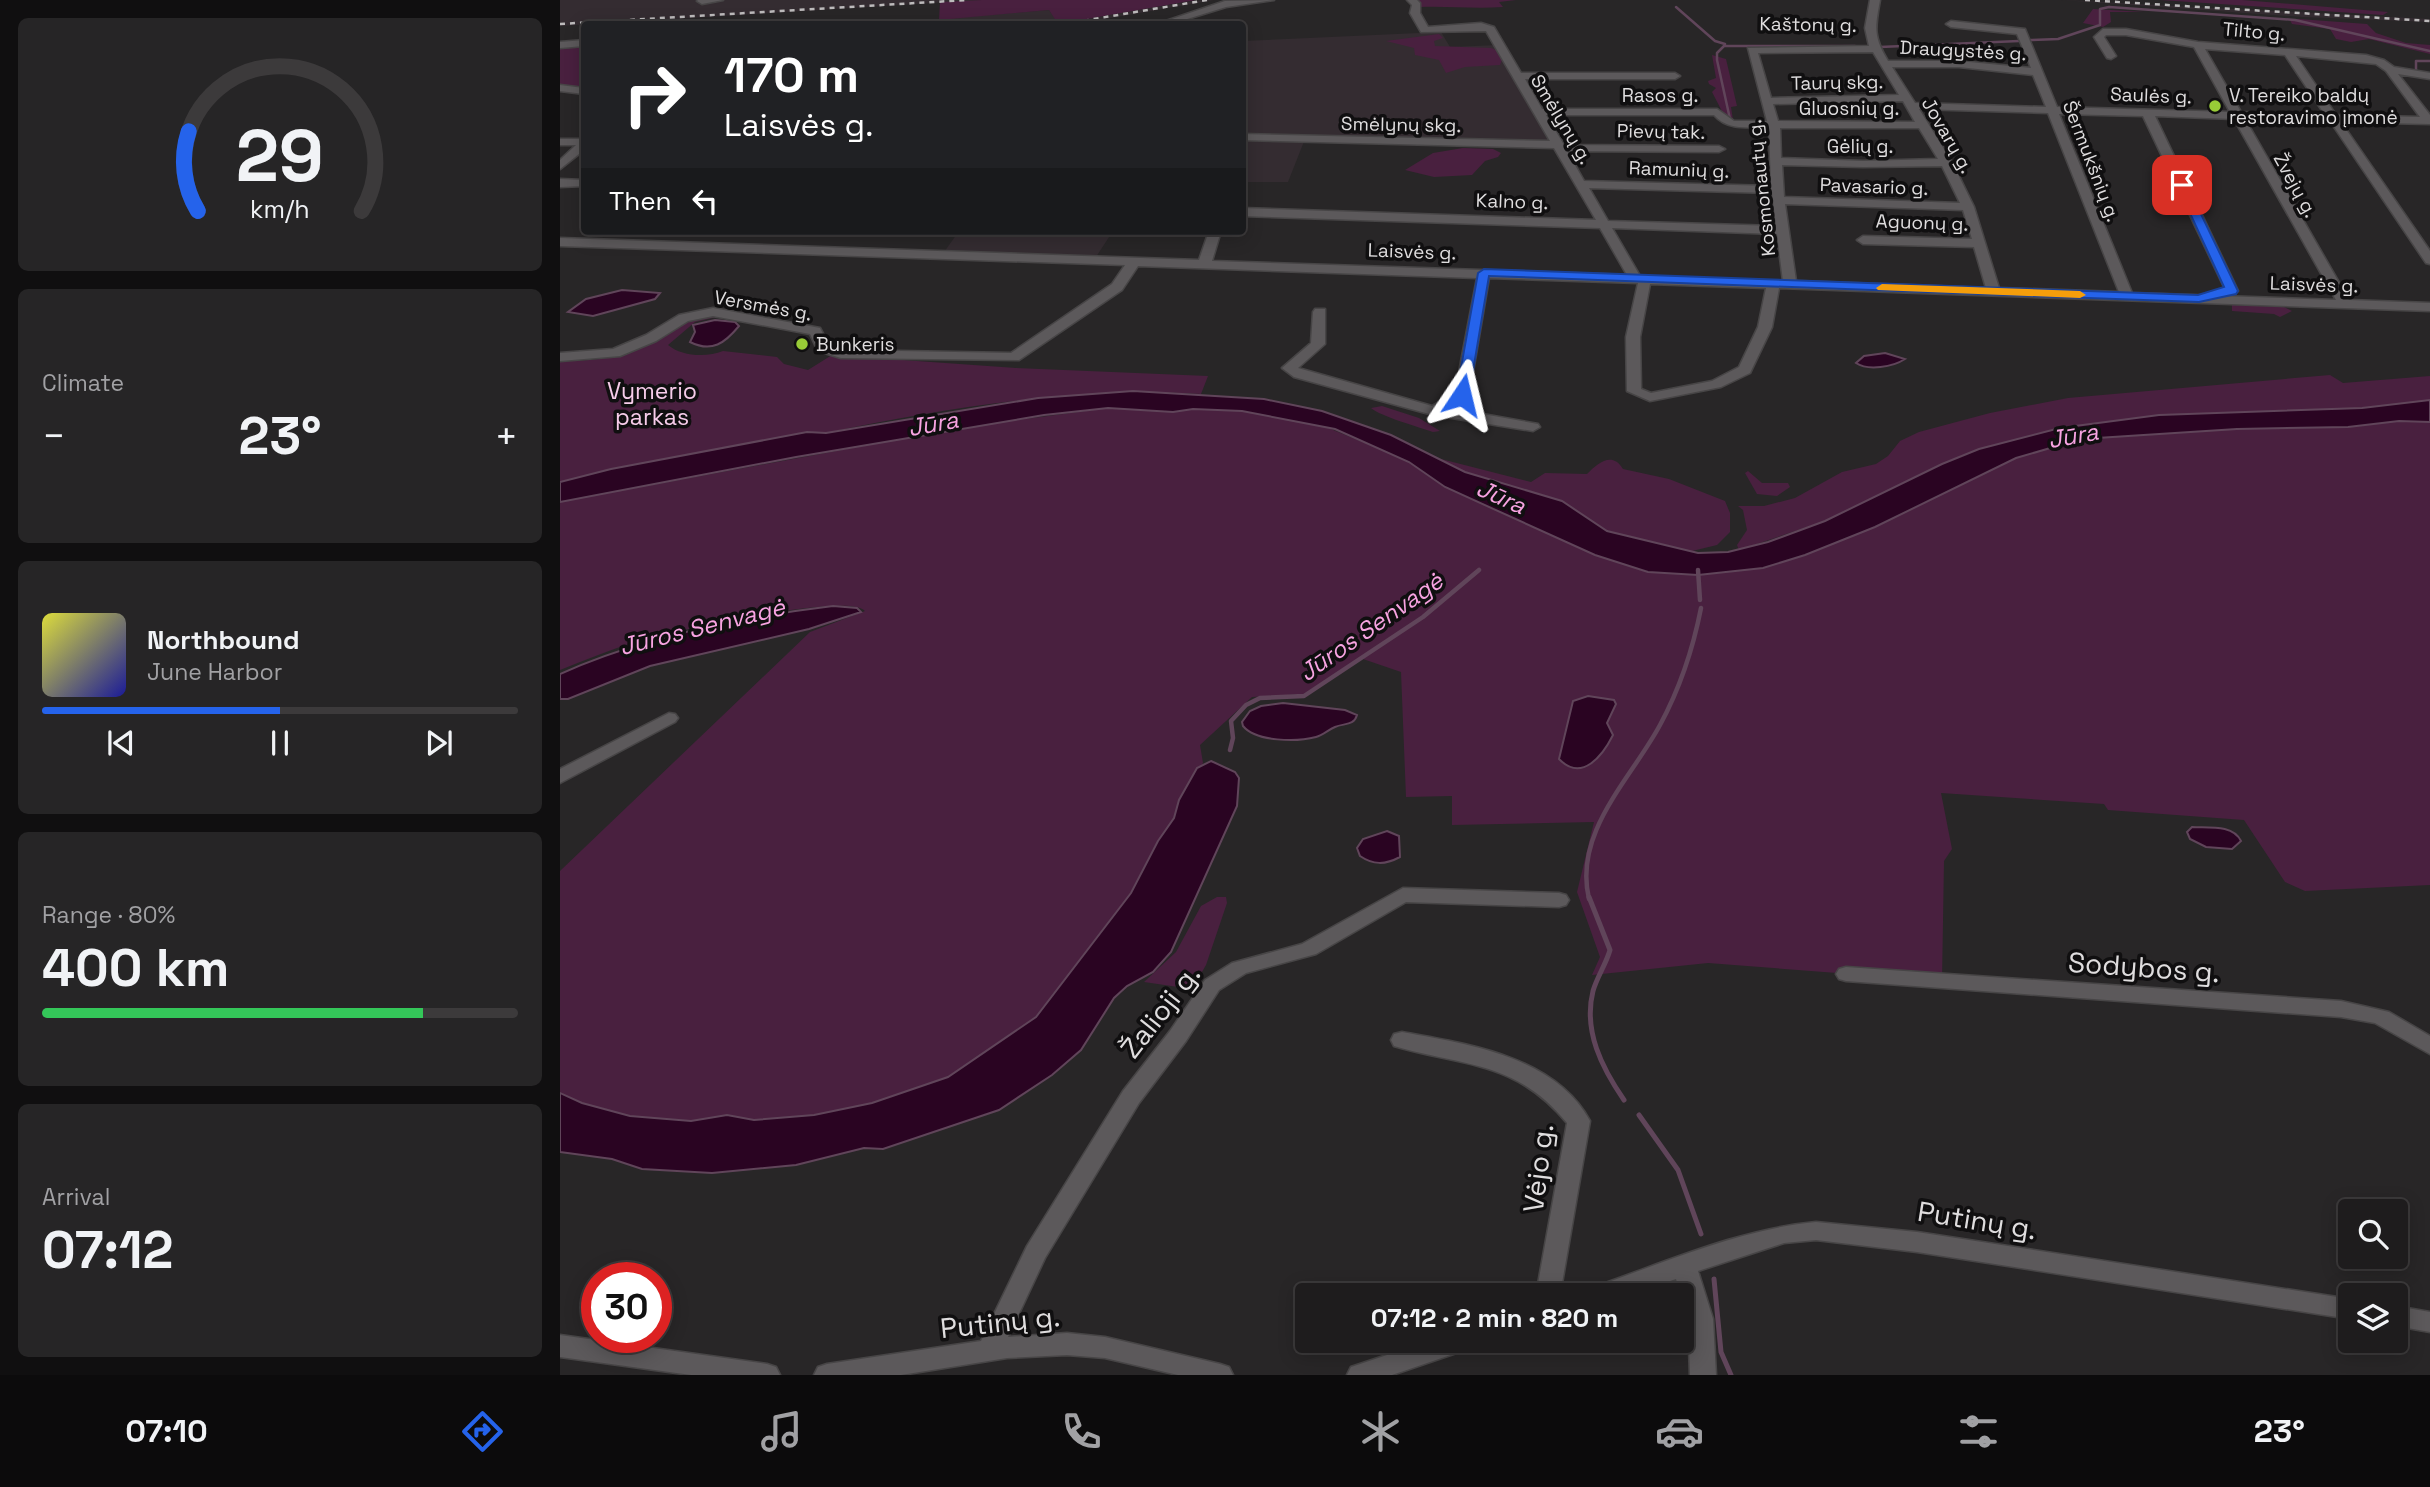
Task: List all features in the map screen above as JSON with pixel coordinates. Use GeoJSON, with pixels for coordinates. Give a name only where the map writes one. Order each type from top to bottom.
{"type":"FeatureCollection","features":[{"type":"Feature","properties":{"kind":"street"},"geometry":{"type":"LineString","coordinates":[[702,1],[718,0]]}},
{"type":"Feature","properties":{"kind":"street"},"geometry":{"type":"LineString","coordinates":[[1171,21],[1225,4],[1269,0]]}},
{"type":"Feature","properties":{"kind":"street","name":"Smėlynų g."},"geometry":{"type":"LineString","coordinates":[[1412,0],[1417,5],[1415,12],[1423,28],[1429,31],[1489,28],[1515,76],[1541,112],[1603,223],[1641,279]]}},
{"type":"Feature","properties":{"kind":"street"},"geometry":{"type":"LineString","coordinates":[[1873,46],[1870,27],[1875,0]]}},
{"type":"Feature","properties":{"kind":"street","name":"Šermukšnių g."},"geometry":{"type":"LineString","coordinates":[[1951,24],[2021,31],[2126,296]]}},
{"type":"Feature","properties":{"kind":"street","name":"Tilto g."},"geometry":{"type":"LineString","coordinates":[[2111,56],[2099,37],[2103,32],[2126,32],[2198,44],[2366,58],[2381,62],[2391,69],[2430,76]]}},
{"type":"Feature","properties":{"kind":"street"},"geometry":{"type":"LineString","coordinates":[[560,45],[581,43]]}},
{"type":"Feature","properties":{"kind":"street","name":"Žvejų g."},"geometry":{"type":"LineString","coordinates":[[2198,44],[2345,305]]}},
{"type":"Feature","properties":{"kind":"street","name":"Kaštonų g."},"geometry":{"type":"LineString","coordinates":[[1748,45],[1873,46]]}},
{"type":"Feature","properties":{"kind":"street","name":"Kosmonautų g."},"geometry":{"type":"LineString","coordinates":[[1748,45],[1774,125],[1774,161],[1790,285]]}},
{"type":"Feature","properties":{"kind":"street","name":"Jovarų g."},"geometry":{"type":"LineString","coordinates":[[1873,46],[1946,162],[1968,207],[1994,292]]}},
{"type":"Feature","properties":{"kind":"street"},"geometry":{"type":"LineString","coordinates":[[2288,52],[2430,260]]}},
{"type":"Feature","properties":{"kind":"street","name":"Draugystės g."},"geometry":{"type":"LineString","coordinates":[[1885,64],[1959,64],[2039,72]]}},
{"type":"Feature","properties":{"kind":"street"},"geometry":{"type":"LineString","coordinates":[[2391,69],[2393,76],[2429,121]]}},
{"type":"Feature","properties":{"kind":"street"},"geometry":{"type":"LineString","coordinates":[[1515,76],[1675,76]]}},
{"type":"Feature","properties":{"kind":"street"},"geometry":{"type":"LineString","coordinates":[[560,88],[581,91]]}},
{"type":"Feature","properties":{"kind":"street","name":"Taurų skg."},"geometry":{"type":"LineString","coordinates":[[1768,101],[1910,102]]}},
{"type":"Feature","properties":{"kind":"street","name":"Saulės g."},"geometry":{"type":"LineString","coordinates":[[1910,102],[2053,110],[2429,121]]}},
{"type":"Feature","properties":{"kind":"street","name":"Rasos g."},"geometry":{"type":"LineString","coordinates":[[1541,112],[1717,112],[1730,124],[1774,125]]}},
{"type":"Feature","properties":{"kind":"street"},"geometry":{"type":"LineString","coordinates":[[2147,112],[2232,291]]}},
{"type":"Feature","properties":{"kind":"street","name":"Gluosnių g."},"geometry":{"type":"LineString","coordinates":[[1774,125],[1924,125]]}},
{"type":"Feature","properties":{"kind":"street","name":"Smėlynų skg."},"geometry":{"type":"LineString","coordinates":[[1246,137],[1560,146]]}},
{"type":"Feature","properties":{"kind":"street"},"geometry":{"type":"LineString","coordinates":[[560,142],[581,143]]}},
{"type":"Feature","properties":{"kind":"street"},"geometry":{"type":"LineString","coordinates":[[560,166],[581,146]]}},
{"type":"Feature","properties":{"kind":"street","name":"Pievų tak."},"geometry":{"type":"LineString","coordinates":[[1560,146],[1719,149]]}},
{"type":"Feature","properties":{"kind":"street","name":"Gėlių g."},"geometry":{"type":"LineString","coordinates":[[1774,161],[1863,164],[1946,162]]}},
{"type":"Feature","properties":{"kind":"street"},"geometry":{"type":"LineString","coordinates":[[560,183],[581,183]]}},
{"type":"Feature","properties":{"kind":"street","name":"Ramunių g."},"geometry":{"type":"LineString","coordinates":[[1581,184],[1778,195]]}},
{"type":"Feature","properties":{"kind":"street","name":"Pavasario g."},"geometry":{"type":"LineString","coordinates":[[1778,195],[1968,207]]}},
{"type":"Feature","properties":{"kind":"street","name":"Kalno g."},"geometry":{"type":"LineString","coordinates":[[1246,212],[1781,230]]}},
{"type":"Feature","properties":{"kind":"street"},"geometry":{"type":"LineString","coordinates":[[1204,265],[1213,235]]}},
{"type":"Feature","properties":{"kind":"street","name":"Aguonų g."},"geometry":{"type":"LineString","coordinates":[[1863,240],[1980,243]]}},
{"type":"Feature","properties":{"kind":"street","name":"Laisvės g."},"geometry":{"type":"LineString","coordinates":[[560,242],[2430,307]]}},
{"type":"Feature","properties":{"kind":"street","name":"Versmės g."},"geometry":{"type":"LineString","coordinates":[[560,357],[615,353],[651,338],[684,318],[713,312],[815,331],[823,348],[841,354],[1014,357],[1117,287],[1134,262]]}},
{"type":"Feature","properties":{"kind":"street"},"geometry":{"type":"LineString","coordinates":[[1433,411],[1462,395],[1484,273]]}},
{"type":"Feature","properties":{"kind":"street"},"geometry":{"type":"LineString","coordinates":[[1641,279],[1633,337],[1634,391],[1650,397],[1716,384],[1745,370],[1765,327],[1773,285]]}},
{"type":"Feature","properties":{"kind":"street"},"geometry":{"type":"LineString","coordinates":[[2199,298],[2221,291],[2241,291],[2257,301]]}},
{"type":"Feature","properties":{"kind":"street"},"geometry":{"type":"LineString","coordinates":[[1320,312],[1318,344],[1289,368],[1335,386],[1433,411],[1533,427]]}},
{"type":"Feature","properties":{"kind":"street"},"geometry":{"type":"LineString","coordinates":[[560,777],[669,718]]}},
{"type":"Feature","properties":{"kind":"street","name":"Žalioji g."},"geometry":{"type":"LineString","coordinates":[[988,1352],[1035,1252],[1130,1097],[1178,1036],[1212,985],[1239,968],[1309,949],[1403,895],[1559,900]]}},
{"type":"Feature","properties":{"kind":"street","name":"Sodybos g."},"geometry":{"type":"LineString","coordinates":[[1846,974],[2341,1009],[2381,1017],[2430,1046]]}},
{"type":"Feature","properties":{"kind":"street","name":"Vėjo g."},"geometry":{"type":"LineString","coordinates":[[1402,1040],[1482,1056],[1510,1065],[1565,1101],[1579,1121],[1550,1283]]}},
{"type":"Feature","properties":{"kind":"street","name":"Putinų g."},"geometry":{"type":"LineString","coordinates":[[1635,1283],[1784,1234],[1852,1233],[2338,1308]]}},
{"type":"Feature","properties":{"kind":"street"},"geometry":{"type":"LineString","coordinates":[[1684,1266],[1696,1293],[1704,1329],[1703,1375]]}},
{"type":"Feature","properties":{"kind":"street"},"geometry":{"type":"LineString","coordinates":[[2408,1318],[2430,1322]]}},
{"type":"Feature","properties":{"kind":"street","name":"Putinų g."},"geometry":{"type":"LineString","coordinates":[[827,1375],[988,1352],[1069,1344],[1110,1349],[1220,1375]]}},
{"type":"Feature","properties":{"kind":"street"},"geometry":{"type":"LineString","coordinates":[[560,1346],[767,1375]]}},
{"type":"Feature","properties":{"kind":"street"},"geometry":{"type":"LineString","coordinates":[[1360,1375],[1426,1353]]}},
{"type":"Feature","properties":{"kind":"shaded area"},"geometry":{"type":"Polygon","coordinates":[[[560,0],[982,0],[641,21],[581,21],[581,25],[560,26],[560,0]]]}},
{"type":"Feature","properties":{"kind":"shaded area"},"geometry":{"type":"Polygon","coordinates":[[[1214,0],[1094,21],[1076,21],[1193,1],[1214,0]]]}},
{"type":"Feature","properties":{"kind":"shaded area"},"geometry":{"type":"Polygon","coordinates":[[[2061,0],[2430,19],[2430,22],[2303,17],[2061,0]]]}},
{"type":"Feature","properties":{"kind":"shaded area"},"geometry":{"type":"Polygon","coordinates":[[[1049,10],[1057,21],[913,21],[1049,10]]]}},
{"type":"Feature","properties":{"kind":"shaded area"},"geometry":{"type":"Polygon","coordinates":[[[1441,32],[1450,47],[1499,45],[1559,145],[1305,139],[1288,182],[1246,182],[1246,41],[1441,32]]]}},
{"type":"Feature","properties":{"kind":"shaded area"},"geometry":{"type":"Polygon","coordinates":[[[956,235],[1110,235],[1094,260],[942,255],[956,235]]]}},
{"type":"Feature","properties":{"kind":"green space"},"geometry":{"type":"Polygon","coordinates":[[[1196,0],[1075,21],[1056,21],[1049,10],[939,20],[940,2],[1196,0]]]}},
{"type":"Feature","properties":{"kind":"green space"},"geometry":{"type":"Polygon","coordinates":[[[1414,0],[1516,0],[1499,2],[1503,7],[1482,8],[1420,7],[1414,0]]]}},
{"type":"Feature","properties":{"kind":"green space"},"geometry":{"type":"Polygon","coordinates":[[[2160,0],[2242,0],[2388,12],[2383,15],[2160,0]]]}},
{"type":"Feature","properties":{"kind":"green space"},"geometry":{"type":"Polygon","coordinates":[[[2093,9],[2144,12],[2110,12],[2111,22],[2103,27],[2083,23],[2093,9]]]}},
{"type":"Feature","properties":{"kind":"green space"},"geometry":{"type":"Polygon","coordinates":[[[2290,20],[2367,24],[2376,33],[2406,43],[2430,45],[2430,54],[2369,39],[2351,42],[2336,39],[2330,29],[2292,24],[2290,20]]]}},
{"type":"Feature","properties":{"kind":"green space"},"geometry":{"type":"Polygon","coordinates":[[[1439,34],[1443,38],[1434,41],[1435,46],[1491,48],[1497,50],[1502,60],[1500,65],[1465,67],[1446,73],[1439,60],[1415,55],[1414,48],[1386,41],[1439,34]]]}},
{"type":"Feature","properties":{"kind":"green space"},"geometry":{"type":"Polygon","coordinates":[[[581,44],[581,90],[560,86],[560,46],[581,44]]]}},
{"type":"Feature","properties":{"kind":"green space"},"geometry":{"type":"Polygon","coordinates":[[[1712,55],[1726,59],[1737,106],[1731,107],[1733,120],[1726,119],[1712,92],[1716,88],[1708,81],[1716,78],[1712,55]]]}},
{"type":"Feature","properties":{"kind":"green space"},"geometry":{"type":"Polygon","coordinates":[[[1463,148],[1493,149],[1501,153],[1498,157],[1485,161],[1472,175],[1434,177],[1405,170],[1433,153],[1463,148]]]}},
{"type":"Feature","properties":{"kind":"green space"},"geometry":{"type":"Polygon","coordinates":[[[2232,305],[2284,307],[2292,311],[2280,317],[2274,314],[2232,311],[2232,305]]]}},
{"type":"Feature","properties":{"kind":"green space","name":"Vymerio parkas"},"geometry":{"type":"Polygon","coordinates":[[[713,314],[717,317],[695,322],[668,345],[680,352],[694,355],[723,351],[777,357],[784,364],[808,370],[832,355],[1016,368],[1208,376],[1201,394],[1107,393],[965,407],[826,433],[807,432],[611,469],[560,482],[560,361],[593,360],[624,354],[645,346],[686,323],[713,314]]]}},
{"type":"Feature","properties":{"kind":"green space"},"geometry":{"type":"Polygon","coordinates":[[[2330,375],[2343,383],[2430,376],[2430,400],[2362,408],[2159,415],[2060,428],[1979,449],[1825,521],[1739,550],[1737,545],[1747,530],[1743,510],[1738,506],[1764,506],[1795,498],[1842,472],[1876,464],[1888,456],[1900,441],[1919,432],[1990,413],[2068,398],[2330,375]]]}},
{"type":"Feature","properties":{"kind":"green space"},"geometry":{"type":"Polygon","coordinates":[[[1382,406],[1419,418],[1440,431],[1433,432],[1401,422],[1371,408],[1382,406]]]}},
{"type":"Feature","properties":{"kind":"green space"},"geometry":{"type":"Polygon","coordinates":[[[1108,408],[1173,412],[1193,409],[1242,411],[1321,425],[1409,461],[1445,487],[1595,555],[1648,572],[1698,575],[1763,568],[1805,555],[1875,527],[2016,458],[2064,444],[2097,438],[2237,429],[2348,427],[2399,421],[2430,422],[2430,885],[2305,891],[2285,882],[2244,820],[2108,810],[2104,804],[1941,793],[1952,849],[1944,861],[1942,981],[1708,963],[1592,975],[1600,957],[1577,892],[1594,822],[1452,825],[1452,796],[1406,797],[1401,672],[1360,658],[1304,694],[1252,697],[1200,745],[1203,763],[1179,800],[1174,818],[1158,841],[1131,893],[1036,1017],[948,1077],[872,1103],[814,1115],[754,1120],[727,1115],[691,1121],[630,1116],[582,1103],[560,1093],[560,871],[810,632],[865,611],[852,606],[827,606],[717,623],[635,642],[560,670],[560,502],[966,427],[1108,408]]]}},
{"type":"Feature","properties":{"kind":"green space"},"geometry":{"type":"Polygon","coordinates":[[[1441,459],[1531,482],[1545,473],[1587,474],[1600,463],[1614,461],[1623,469],[1669,479],[1725,501],[1730,513],[1730,532],[1717,545],[1688,552],[1676,550],[1606,530],[1562,501],[1465,472],[1441,459]]]}},
{"type":"Feature","properties":{"kind":"green space"},"geometry":{"type":"Polygon","coordinates":[[[1748,471],[1762,483],[1788,483],[1790,487],[1777,496],[1757,494],[1745,473],[1748,471]]]}},
{"type":"Feature","properties":{"kind":"green space"},"geometry":{"type":"Polygon","coordinates":[[[1217,897],[1226,897],[1227,903],[1206,965],[1192,989],[1144,982],[1176,952],[1201,906],[1217,897]]]}},
{"type":"Feature","properties":{"kind":"water"},"geometry":{"type":"Polygon","coordinates":[[[622,290],[660,293],[655,299],[593,316],[568,312],[586,299],[622,290]]]}},
{"type":"Feature","properties":{"kind":"water"},"geometry":{"type":"Polygon","coordinates":[[[715,320],[735,322],[739,326],[718,344],[705,347],[690,342],[695,332],[693,325],[715,320]]]}},
{"type":"Feature","properties":{"kind":"water"},"geometry":{"type":"Polygon","coordinates":[[[1885,353],[1905,359],[1880,367],[1867,367],[1856,363],[1864,356],[1885,353]]]}},
{"type":"Feature","properties":{"kind":"water","name":"Jūra"},"geometry":{"type":"Polygon","coordinates":[[[1133,391],[1264,399],[1322,411],[1391,435],[1465,472],[1562,501],[1607,531],[1698,553],[1728,552],[1768,542],[1825,521],[1979,449],[2060,428],[2159,415],[2362,408],[2430,400],[2430,422],[2399,421],[2348,427],[2237,429],[2097,438],[2064,444],[2016,458],[1875,527],[1805,555],[1763,568],[1698,575],[1648,572],[1595,555],[1445,487],[1409,462],[1335,429],[1242,411],[1193,409],[1173,412],[1108,408],[1044,415],[796,457],[560,502],[560,482],[611,469],[807,432],[826,433],[1038,398],[1133,391]]]}},
{"type":"Feature","properties":{"kind":"water"},"geometry":{"type":"Polygon","coordinates":[[[833,606],[857,608],[861,612],[809,629],[650,666],[568,699],[560,699],[560,674],[625,649],[729,622],[833,606]]]}},
{"type":"Feature","properties":{"kind":"water"},"geometry":{"type":"Polygon","coordinates":[[[1588,696],[1614,700],[1616,704],[1607,723],[1613,735],[1598,758],[1591,764],[1576,768],[1559,759],[1573,701],[1588,696]]]}},
{"type":"Feature","properties":{"kind":"water"},"geometry":{"type":"Polygon","coordinates":[[[1283,703],[1345,710],[1357,715],[1351,723],[1335,727],[1316,737],[1298,740],[1267,738],[1243,726],[1242,722],[1250,711],[1261,706],[1283,703]]]}},
{"type":"Feature","properties":{"kind":"water"},"geometry":{"type":"Polygon","coordinates":[[[1211,761],[1235,772],[1239,778],[1237,806],[1171,952],[1153,972],[1127,986],[1114,998],[1081,1050],[1052,1075],[999,1110],[883,1149],[864,1148],[796,1165],[712,1173],[642,1169],[612,1159],[560,1152],[560,1093],[582,1103],[630,1116],[691,1121],[727,1115],[754,1120],[814,1115],[872,1103],[948,1077],[1036,1017],[1131,893],[1158,841],[1174,818],[1179,800],[1197,768],[1211,761]]]}},
{"type":"Feature","properties":{"kind":"water"},"geometry":{"type":"Polygon","coordinates":[[[2192,827],[2226,829],[2241,841],[2232,849],[2206,847],[2190,839],[2187,832],[2192,827]]]}},
{"type":"Feature","properties":{"kind":"water"},"geometry":{"type":"Polygon","coordinates":[[[1387,831],[1399,836],[1400,857],[1379,863],[1360,856],[1357,848],[1363,839],[1387,831]]]}},
{"type":"Feature","properties":{"kind":"waterway"},"geometry":{"type":"LineString","coordinates":[[1676,7],[1715,41],[1725,44]]}},
{"type":"Feature","properties":{"kind":"waterway"},"geometry":{"type":"LineString","coordinates":[[2031,40],[2058,39],[2100,25],[2100,9],[2109,7],[2295,20],[2430,51]]}},
{"type":"Feature","properties":{"kind":"waterway"},"geometry":{"type":"LineString","coordinates":[[1880,47],[2019,41]]}},
{"type":"Feature","properties":{"kind":"waterway"},"geometry":{"type":"LineString","coordinates":[[1730,119],[1717,60],[1717,53],[1724,46],[1855,46]]}},
{"type":"Feature","properties":{"kind":"waterway"},"geometry":{"type":"LineString","coordinates":[[2416,73],[2416,61],[2430,61]]}},
{"type":"Feature","properties":{"kind":"waterway","name":"Jūros Senvagė"},"geometry":{"type":"LineString","coordinates":[[1230,750],[1233,738],[1231,721],[1246,705],[1260,698],[1304,696],[1423,617],[1479,570]]}},
{"type":"Feature","properties":{"kind":"waterway"},"geometry":{"type":"LineString","coordinates":[[1698,570],[1700,600]]}},
{"type":"Feature","properties":{"kind":"waterway"},"geometry":{"type":"LineString","coordinates":[[1589,899],[1586,875],[1589,851],[1597,829],[1674,697],[1685,668],[1701,608]]}},
{"type":"Feature","properties":{"kind":"waterway"},"geometry":{"type":"LineString","coordinates":[[1589,897],[1610,950],[1593,991],[1593,1035],[1596,1049],[1608,1075],[1624,1100]]}},
{"type":"Feature","properties":{"kind":"waterway"},"geometry":{"type":"LineString","coordinates":[[1639,1115],[1678,1170],[1701,1234]]}},
{"type":"Feature","properties":{"kind":"waterway"},"geometry":{"type":"LineString","coordinates":[[1714,1279],[1721,1352],[1731,1375]]}},
{"type":"Feature","properties":{"kind":"railway"},"geometry":{"type":"LineString","coordinates":[[611,21],[967,0]]}},
{"type":"Feature","properties":{"kind":"railway"},"geometry":{"type":"LineString","coordinates":[[1082,21],[1207,0]]}},
{"type":"Feature","properties":{"kind":"railway"},"geometry":{"type":"LineString","coordinates":[[2085,0],[2430,21]]}},
{"type":"Feature","properties":{"kind":"railway"},"geometry":{"type":"LineString","coordinates":[[560,24],[581,23]]}},
{"type":"Feature","properties":{"kind":"slow traffic"},"geometry":{"type":"LineString","coordinates":[[1882,288],[2080,295]]}},
{"type":"Feature","properties":{"kind":"place","name":"V. Tereiko baldų restoravimo įmonė"},"geometry":{"type":"Point","coordinates":[2215,106]}},
{"type":"Feature","properties":{"kind":"place","name":"Bunkeris"},"geometry":{"type":"Point","coordinates":[802,344]}},
{"type":"Feature","properties":{"kind":"route"},"geometry":{"type":"LineString","coordinates":[[1462,395],[1484,273],[2199,298],[2221,291],[2232,291],[2182,185]]}}]}
